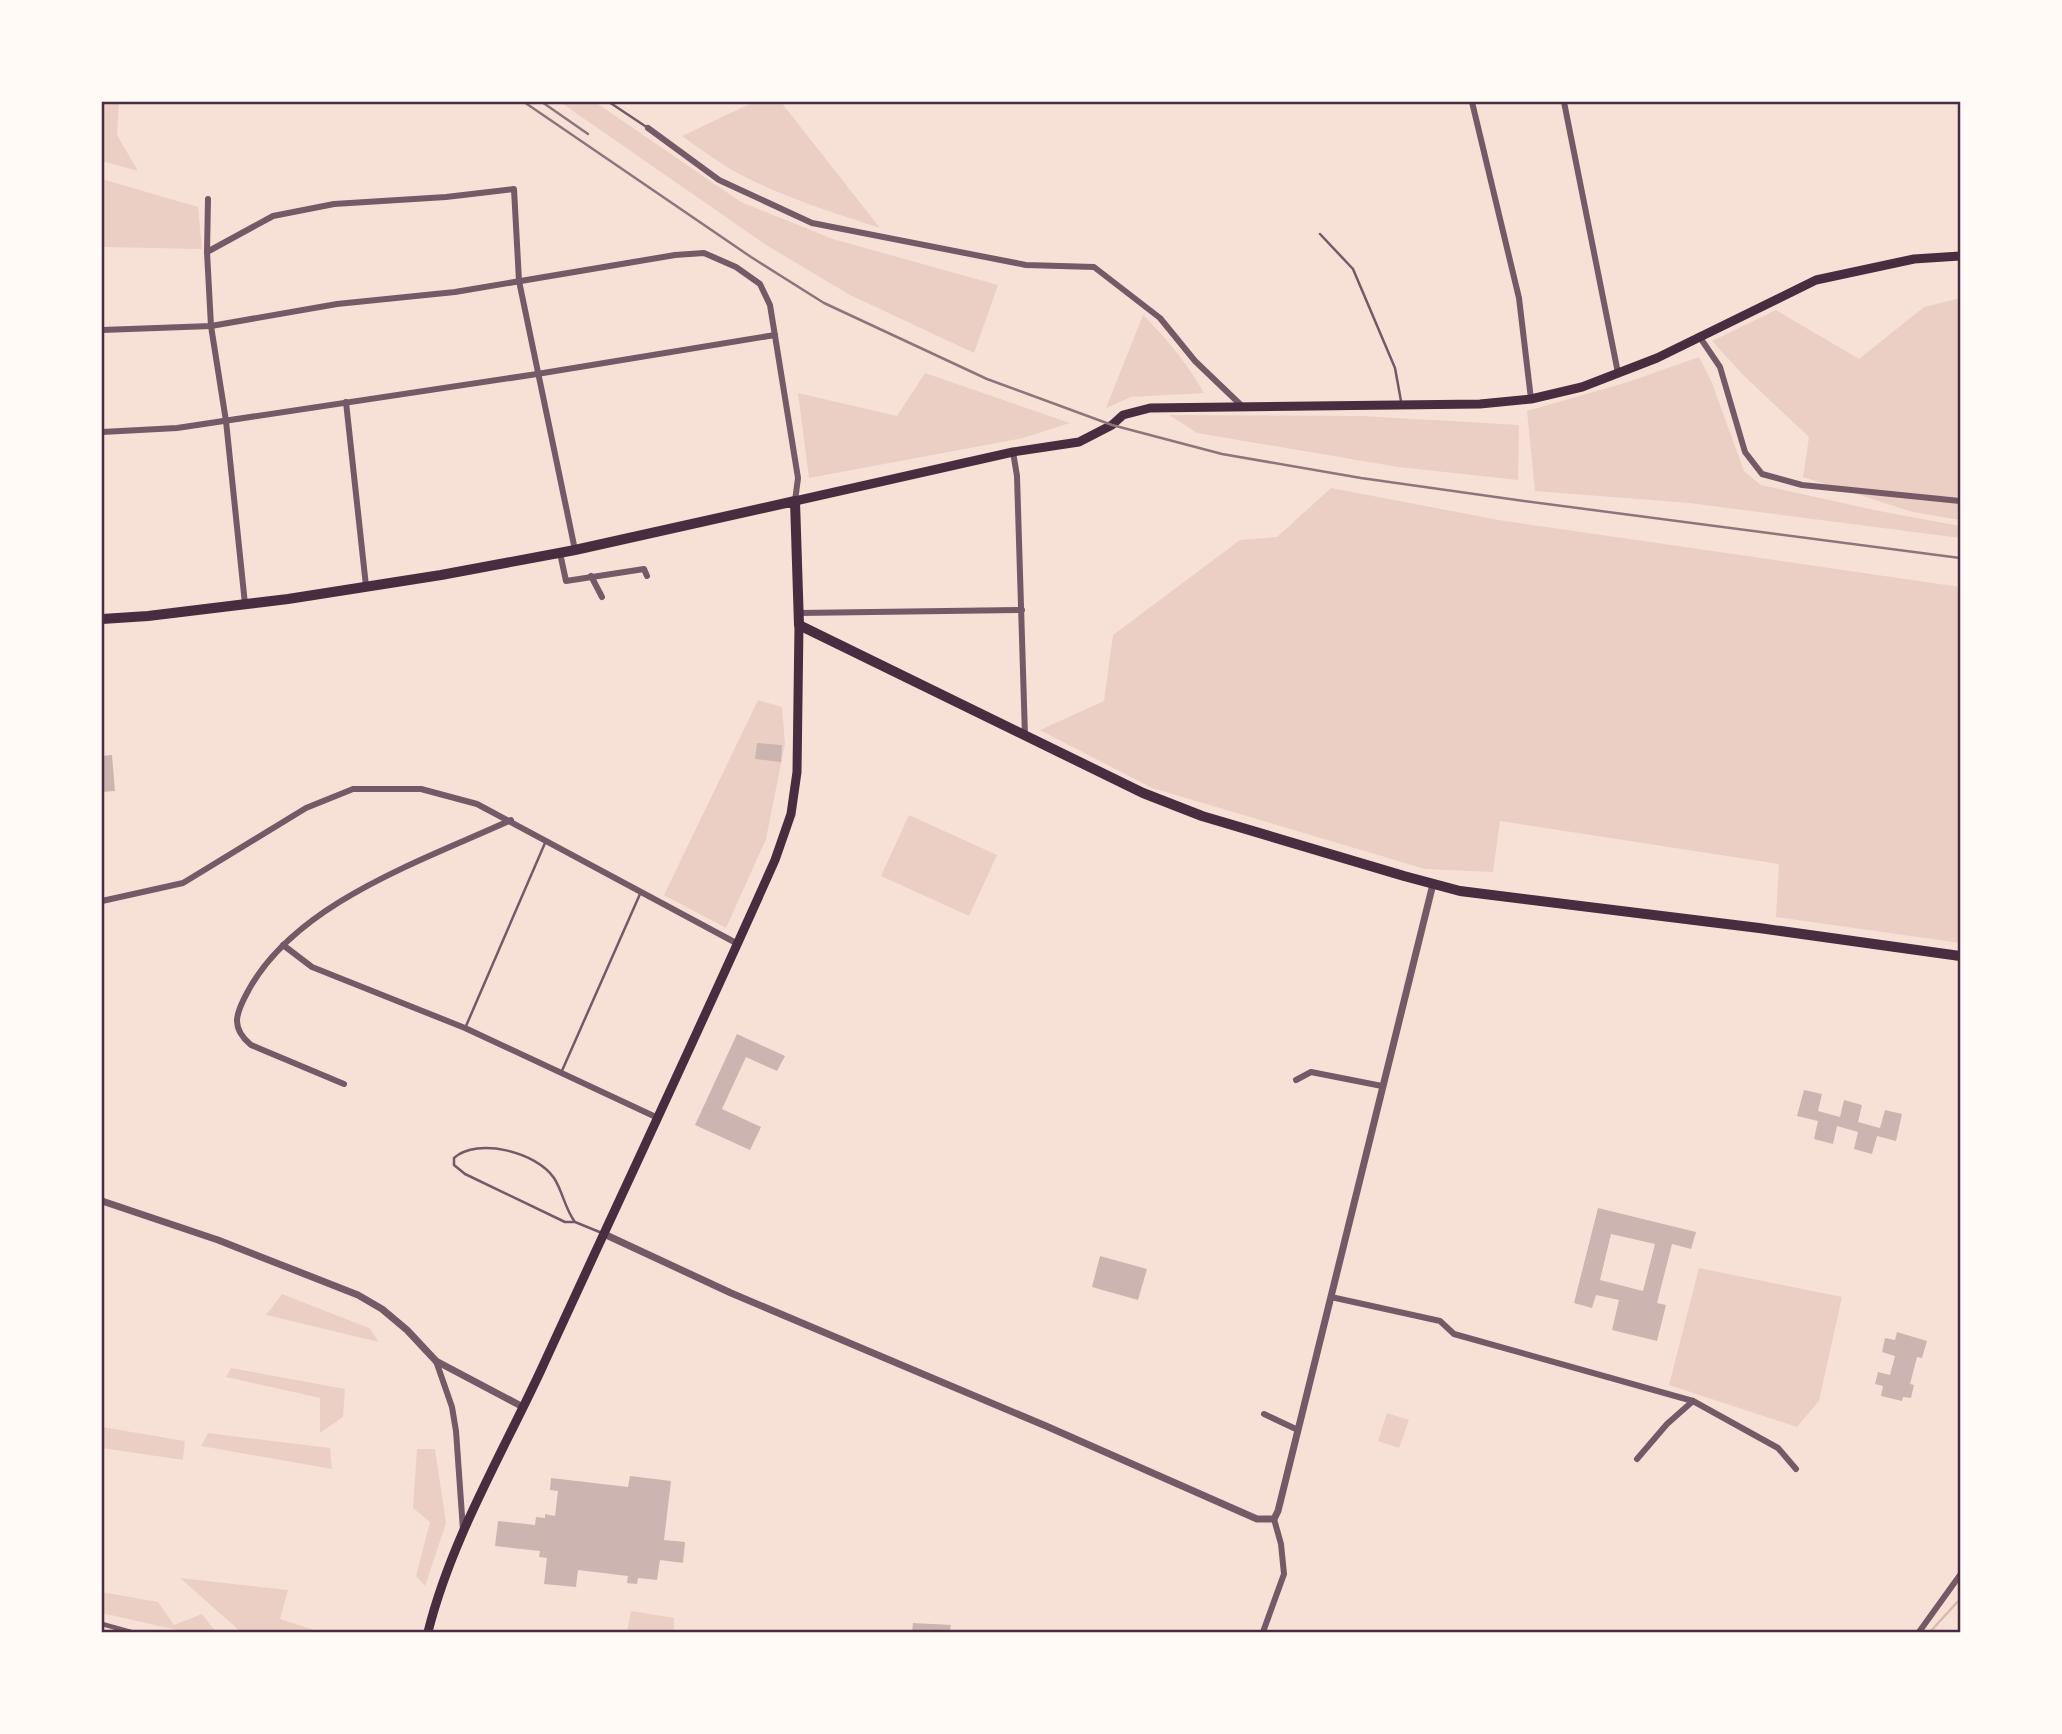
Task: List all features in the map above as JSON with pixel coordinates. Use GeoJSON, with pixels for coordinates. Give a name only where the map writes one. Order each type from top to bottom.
{"type":"FeatureCollection","features":[{"type":"Feature","properties":{"kind":"main road"},"geometry":{"type":"LineString","coordinates":[[102,619],[245,604],[575,550],[1013,452],[1079,442],[1112,425],[1124,415],[1150,408],[1480,404],[1531,398],[1582,387],[1657,358],[1816,280],[1914,259],[1961,256]]}},
{"type":"Feature","properties":{"kind":"main road"},"geometry":{"type":"LineString","coordinates":[[428,1633],[435,1605],[463,1530],[738,944],[775,860],[790,814],[797,772],[799,613],[795,501]]}},
{"type":"Feature","properties":{"kind":"main road"},"geometry":{"type":"LineString","coordinates":[[799,625],[1143,793],[1202,816],[1433,884],[1477,893],[1961,956]]}},
{"type":"Feature","properties":{"kind":"street"},"geometry":{"type":"LineString","coordinates":[[1472,102],[1519,298],[1531,398]]}},
{"type":"Feature","properties":{"kind":"street"},"geometry":{"type":"LineString","coordinates":[[1564,102],[1618,373]]}},
{"type":"Feature","properties":{"kind":"street"},"geometry":{"type":"LineString","coordinates":[[648,128],[719,180],[812,223],[1026,265],[1094,267],[1160,318],[1195,361],[1244,408]]}},
{"type":"Feature","properties":{"kind":"street"},"geometry":{"type":"LineString","coordinates":[[207,252],[273,216],[334,204],[446,197],[514,189],[519,281],[575,550]]}},
{"type":"Feature","properties":{"kind":"street"},"geometry":{"type":"LineString","coordinates":[[208,200],[207,252],[211,326],[226,421],[245,604]]}},
{"type":"Feature","properties":{"kind":"street"},"geometry":{"type":"LineString","coordinates":[[102,330],[211,326],[337,304],[456,292],[675,255],[704,253],[736,267],[760,284],[770,305],[798,478],[795,501]]}},
{"type":"Feature","properties":{"kind":"street"},"geometry":{"type":"LineString","coordinates":[[102,432],[177,428],[226,421],[775,335]]}},
{"type":"Feature","properties":{"kind":"street"},"geometry":{"type":"LineString","coordinates":[[1699,336],[1720,367],[1745,452],[1762,474],[1802,485],[1961,501]]}},
{"type":"Feature","properties":{"kind":"street"},"geometry":{"type":"LineString","coordinates":[[346,402],[366,586]]}},
{"type":"Feature","properties":{"kind":"street"},"geometry":{"type":"LineString","coordinates":[[1013,452],[1017,476],[1025,736]]}},
{"type":"Feature","properties":{"kind":"street"},"geometry":{"type":"LineString","coordinates":[[560,553],[566,581],[644,569],[648,576]]}},
{"type":"Feature","properties":{"kind":"street"},"geometry":{"type":"LineString","coordinates":[[591,576],[602,597]]}},
{"type":"Feature","properties":{"kind":"street"},"geometry":{"type":"LineString","coordinates":[[799,613],[1022,610]]}},
{"type":"Feature","properties":{"kind":"street"},"geometry":{"type":"LineString","coordinates":[[102,901],[183,883],[306,808],[353,789],[421,789],[477,804],[511,820],[738,944]]}},
{"type":"Feature","properties":{"kind":"street"},"geometry":{"type":"LineString","coordinates":[[344,1084],[251,1045],[240,1035],[237,1023],[243,1002],[257,974],[313,918],[347,897],[511,820]]}},
{"type":"Feature","properties":{"kind":"street"},"geometry":{"type":"LineString","coordinates":[[1263,1633],[1284,1574],[1281,1544],[1274,1519],[1433,884]]}},
{"type":"Feature","properties":{"kind":"street"},"geometry":{"type":"LineString","coordinates":[[283,946],[312,967],[465,1028],[658,1118]]}},
{"type":"Feature","properties":{"kind":"street"},"geometry":{"type":"LineString","coordinates":[[1296,1080],[1311,1072],[1382,1086]]}},
{"type":"Feature","properties":{"kind":"street"},"geometry":{"type":"LineString","coordinates":[[102,1201],[218,1240],[358,1295],[382,1309],[407,1330],[436,1361],[523,1407]]}},
{"type":"Feature","properties":{"kind":"street"},"geometry":{"type":"LineString","coordinates":[[604,1234],[731,1293],[1046,1426],[1257,1519],[1274,1519]]}},
{"type":"Feature","properties":{"kind":"street"},"geometry":{"type":"LineString","coordinates":[[1331,1297],[1440,1321],[1454,1334],[1693,1401],[1778,1448],[1796,1469]]}},
{"type":"Feature","properties":{"kind":"street"},"geometry":{"type":"LineString","coordinates":[[436,1361],[452,1407],[463,1530]]}},
{"type":"Feature","properties":{"kind":"street"},"geometry":{"type":"LineString","coordinates":[[1637,1459],[1667,1424],[1693,1401]]}},
{"type":"Feature","properties":{"kind":"street"},"geometry":{"type":"LineString","coordinates":[[1264,1414],[1298,1430]]}},
{"type":"Feature","properties":{"kind":"street"},"geometry":{"type":"LineString","coordinates":[[1919,1633],[1961,1575]]}},
{"type":"Feature","properties":{"kind":"street"},"geometry":{"type":"LineString","coordinates":[[102,1624],[131,1633]]}},
{"type":"Feature","properties":{"kind":"lane"},"geometry":{"type":"LineString","coordinates":[[609,102],[648,128]]}},
{"type":"Feature","properties":{"kind":"lane"},"geometry":{"type":"LineString","coordinates":[[1320,234],[1353,269],[1395,368],[1402,405]]}},
{"type":"Feature","properties":{"kind":"lane"},"geometry":{"type":"LineString","coordinates":[[465,1028],[546,840]]}},
{"type":"Feature","properties":{"kind":"lane"},"geometry":{"type":"LineString","coordinates":[[561,1073],[641,892]]}},
{"type":"Feature","properties":{"kind":"lane"},"geometry":{"type":"LineString","coordinates":[[575,1222],[565,1208],[555,1179],[543,1166],[514,1153],[478,1147],[461,1152],[454,1158],[454,1165],[465,1174],[565,1222],[575,1222],[604,1234]]}},
{"type":"Feature","properties":{"kind":"shaded area"},"geometry":{"type":"Polygon","coordinates":[[[102,102],[119,102],[117,135],[138,171],[102,161],[102,102]]]}},
{"type":"Feature","properties":{"kind":"shaded area"},"geometry":{"type":"Polygon","coordinates":[[[560,102],[595,102],[741,202],[833,239],[998,285],[974,353],[850,295],[766,245],[560,102]]]}},
{"type":"Feature","properties":{"kind":"shaded area"},"geometry":{"type":"Polygon","coordinates":[[[754,102],[781,102],[880,228],[768,188],[732,170],[682,136],[754,102]]]}},
{"type":"Feature","properties":{"kind":"shaded area"},"geometry":{"type":"Polygon","coordinates":[[[102,179],[198,207],[202,249],[102,247],[102,179]]]}},
{"type":"Feature","properties":{"kind":"shaded area"},"geometry":{"type":"Polygon","coordinates":[[[1960,298],[1960,520],[1913,512],[1803,477],[1809,437],[1744,376],[1712,341],[1776,310],[1859,359],[1924,307],[1960,298]]]}},
{"type":"Feature","properties":{"kind":"shaded area"},"geometry":{"type":"Polygon","coordinates":[[[1143,315],[1176,352],[1204,393],[1131,397],[1106,408],[1143,315]]]}},
{"type":"Feature","properties":{"kind":"shaded area"},"geometry":{"type":"Polygon","coordinates":[[[1699,357],[1712,383],[1744,471],[1761,485],[1960,526],[1960,538],[1689,503],[1535,491],[1527,411],[1628,382],[1699,357]]]}},
{"type":"Feature","properties":{"kind":"shaded area"},"geometry":{"type":"Polygon","coordinates":[[[925,373],[1070,423],[1023,438],[809,478],[798,393],[897,416],[925,373]]]}},
{"type":"Feature","properties":{"kind":"shaded area"},"geometry":{"type":"Polygon","coordinates":[[[1169,415],[1363,416],[1519,425],[1518,480],[1398,467],[1197,433],[1169,415]]]}},
{"type":"Feature","properties":{"kind":"shaded area"},"geometry":{"type":"Polygon","coordinates":[[[1331,488],[1499,520],[1960,587],[1960,943],[1776,917],[1779,864],[1500,821],[1493,872],[1425,869],[1152,788],[1040,730],[1104,701],[1113,635],[1240,540],[1277,537],[1331,488]]]}},
{"type":"Feature","properties":{"kind":"shaded area"},"geometry":{"type":"Polygon","coordinates":[[[758,700],[782,707],[785,744],[766,839],[726,928],[664,895],[758,700]]]}},
{"type":"Feature","properties":{"kind":"shaded area"},"geometry":{"type":"Polygon","coordinates":[[[909,815],[997,855],[969,916],[881,876],[909,815]]]}},
{"type":"Feature","properties":{"kind":"shaded area"},"geometry":{"type":"Polygon","coordinates":[[[1699,1268],[1842,1297],[1819,1401],[1797,1427],[1669,1385],[1699,1268]]]}},
{"type":"Feature","properties":{"kind":"shaded area"},"geometry":{"type":"Polygon","coordinates":[[[282,1294],[369,1328],[379,1342],[266,1315],[282,1294]]]}},
{"type":"Feature","properties":{"kind":"shaded area"},"geometry":{"type":"Polygon","coordinates":[[[231,1368],[345,1389],[343,1417],[320,1433],[320,1398],[226,1377],[231,1368]]]}},
{"type":"Feature","properties":{"kind":"shaded area"},"geometry":{"type":"Polygon","coordinates":[[[1387,1413],[1409,1420],[1399,1448],[1378,1441],[1387,1413]]]}},
{"type":"Feature","properties":{"kind":"shaded area"},"geometry":{"type":"Polygon","coordinates":[[[102,1427],[185,1441],[183,1460],[102,1448],[102,1427]]]}},
{"type":"Feature","properties":{"kind":"shaded area"},"geometry":{"type":"Polygon","coordinates":[[[208,1433],[330,1448],[332,1469],[201,1446],[208,1433]]]}},
{"type":"Feature","properties":{"kind":"shaded area"},"geometry":{"type":"Polygon","coordinates":[[[417,1449],[435,1449],[446,1523],[425,1586],[416,1576],[430,1522],[413,1508],[417,1449]]]}},
{"type":"Feature","properties":{"kind":"shaded area"},"geometry":{"type":"Polygon","coordinates":[[[180,1578],[288,1590],[280,1619],[320,1632],[241,1632],[180,1578]]]}},
{"type":"Feature","properties":{"kind":"shaded area"},"geometry":{"type":"Polygon","coordinates":[[[102,1592],[158,1602],[174,1625],[202,1614],[216,1632],[186,1632],[102,1613],[102,1592]]]}},
{"type":"Feature","properties":{"kind":"shaded area"},"geometry":{"type":"Polygon","coordinates":[[[631,1611],[674,1618],[674,1632],[627,1632],[631,1611]]]}},
{"type":"Feature","properties":{"kind":"building"},"geometry":{"type":"Polygon","coordinates":[[[757,743],[782,745],[781,762],[755,759],[757,743]]]}},
{"type":"Feature","properties":{"kind":"building"},"geometry":{"type":"Polygon","coordinates":[[[112,755],[115,791],[102,792],[102,756],[112,755]]]}},
{"type":"Feature","properties":{"kind":"building"},"geometry":{"type":"Polygon","coordinates":[[[737,1034],[785,1056],[777,1071],[746,1057],[722,1109],[761,1127],[750,1150],[695,1125],[737,1034]]]}},
{"type":"Feature","properties":{"kind":"building"},"geometry":{"type":"Polygon","coordinates":[[[1804,1090],[1822,1094],[1818,1111],[1840,1117],[1844,1100],[1862,1105],[1858,1122],[1880,1128],[1885,1110],[1902,1114],[1896,1141],[1877,1136],[1872,1154],[1854,1149],[1858,1132],[1837,1126],[1833,1144],[1814,1139],[1818,1121],[1797,1116],[1804,1090]]]}},
{"type":"Feature","properties":{"kind":"building"},"geometry":{"type":"Polygon","coordinates":[[[1598,1208],[1696,1232],[1691,1249],[1672,1244],[1657,1303],[1666,1305],[1657,1341],[1612,1330],[1619,1300],[1596,1295],[1592,1308],[1574,1303],[1598,1208]],[[1611,1234],[1600,1280],[1643,1291],[1655,1244],[1611,1234]]]}},
{"type":"Feature","properties":{"kind":"building"},"geometry":{"type":"Polygon","coordinates":[[[1100,1256],[1147,1269],[1138,1300],[1092,1287],[1100,1256]]]}},
{"type":"Feature","properties":{"kind":"building"},"geometry":{"type":"Polygon","coordinates":[[[1897,1332],[1927,1341],[1922,1358],[1917,1357],[1910,1384],[1914,1385],[1911,1398],[1903,1397],[1902,1401],[1881,1396],[1883,1386],[1875,1384],[1878,1372],[1890,1375],[1895,1356],[1882,1352],[1885,1338],[1895,1340],[1897,1332]]]}},
{"type":"Feature","properties":{"kind":"building"},"geometry":{"type":"Polygon","coordinates":[[[630,1476],[671,1481],[664,1540],[685,1542],[683,1563],[660,1560],[657,1580],[638,1578],[637,1584],[627,1583],[628,1576],[578,1570],[576,1587],[544,1584],[547,1558],[539,1557],[540,1551],[495,1546],[498,1521],[535,1525],[536,1517],[545,1518],[545,1514],[555,1516],[558,1491],[550,1490],[551,1478],[628,1487],[630,1476]]]}},
{"type":"Feature","properties":{"kind":"building"},"geometry":{"type":"Polygon","coordinates":[[[913,1623],[951,1625],[950,1632],[912,1632],[913,1623]]]}},
{"type":"Feature","properties":{"kind":"waterway"},"geometry":{"type":"LineString","coordinates":[[1930,1632],[1960,1599]]}},
{"type":"Feature","properties":{"kind":"railway"},"geometry":{"type":"LineString","coordinates":[[524,102],[751,257],[824,303],[987,379],[1112,425],[1222,454],[1361,478],[1960,558]]}},
{"type":"Feature","properties":{"kind":"railway"},"geometry":{"type":"LineString","coordinates":[[542,102],[588,134]]}}]}
